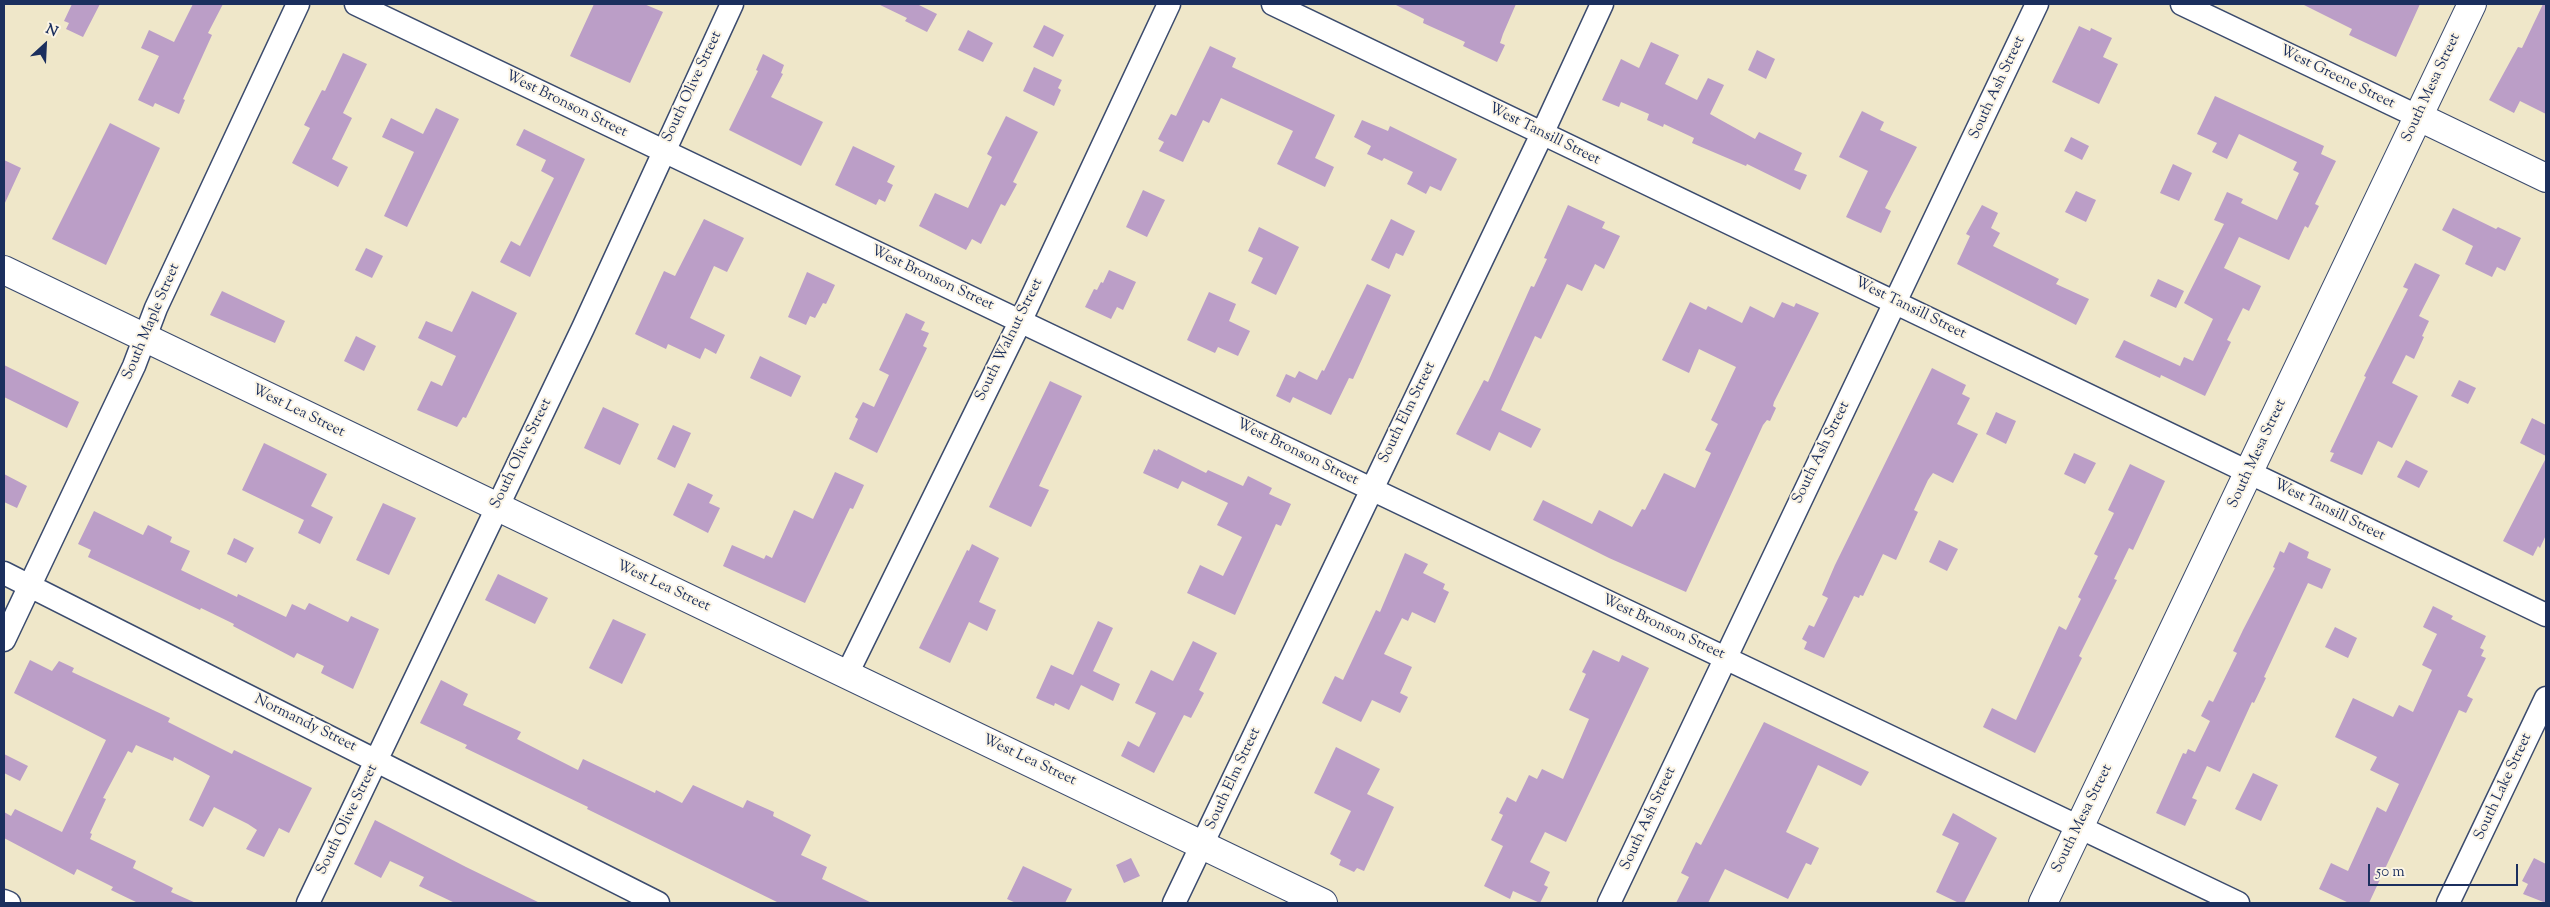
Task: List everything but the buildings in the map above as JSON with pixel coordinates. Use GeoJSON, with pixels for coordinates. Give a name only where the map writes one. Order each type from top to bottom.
{"type":"FeatureCollection","features":[{"type":"Feature","properties":{"kind":"main road","name":"South Mesa Street"},"geometry":{"type":"LineString","coordinates":[[2043,903],[2472,4]]}},
{"type":"Feature","properties":{"kind":"main road","name":"West Greene Street"},"geometry":{"type":"LineString","coordinates":[[2419,117],[2546,178]]}},
{"type":"Feature","properties":{"kind":"main road","name":"West Lea Street"},"geometry":{"type":"LineString","coordinates":[[4,270],[1324,903]]}},
{"type":"Feature","properties":{"kind":"street","name":"South Maple Street"},"geometry":{"type":"LineString","coordinates":[[4,640],[134,366],[156,308],[298,4]]}},
{"type":"Feature","properties":{"kind":"street","name":"West Bronson Street"},"geometry":{"type":"LineString","coordinates":[[356,4],[2238,903]]}},
{"type":"Feature","properties":{"kind":"street","name":"South Olive Street"},"geometry":{"type":"LineString","coordinates":[[308,903],[583,328],[732,4]]}},
{"type":"Feature","properties":{"kind":"street","name":"South Walnut Street"},"geometry":{"type":"LineString","coordinates":[[847,674],[1021,320],[1169,4]]}},
{"type":"Feature","properties":{"kind":"street","name":"West Tansill Street"},"geometry":{"type":"LineString","coordinates":[[1273,4],[2546,615]]}},
{"type":"Feature","properties":{"kind":"street","name":"South Elm Street"},"geometry":{"type":"LineString","coordinates":[[1174,903],[1542,134],[1602,4]]}},
{"type":"Feature","properties":{"kind":"street","name":"South Ash Street"},"geometry":{"type":"LineString","coordinates":[[1609,903],[2037,4]]}},
{"type":"Feature","properties":{"kind":"street","name":"West Greene Street"},"geometry":{"type":"LineString","coordinates":[[2182,4],[2419,117]]}},
{"type":"Feature","properties":{"kind":"street","name":"Normandy Street"},"geometry":{"type":"LineString","coordinates":[[4,574],[658,903]]}},
{"type":"Feature","properties":{"kind":"street","name":"South Lake Street"},"geometry":{"type":"LineString","coordinates":[[2448,903],[2546,698]]}},
{"type":"Feature","properties":{"kind":"street"},"geometry":{"type":"LineString","coordinates":[[4,901],[9,903]]}}]}
